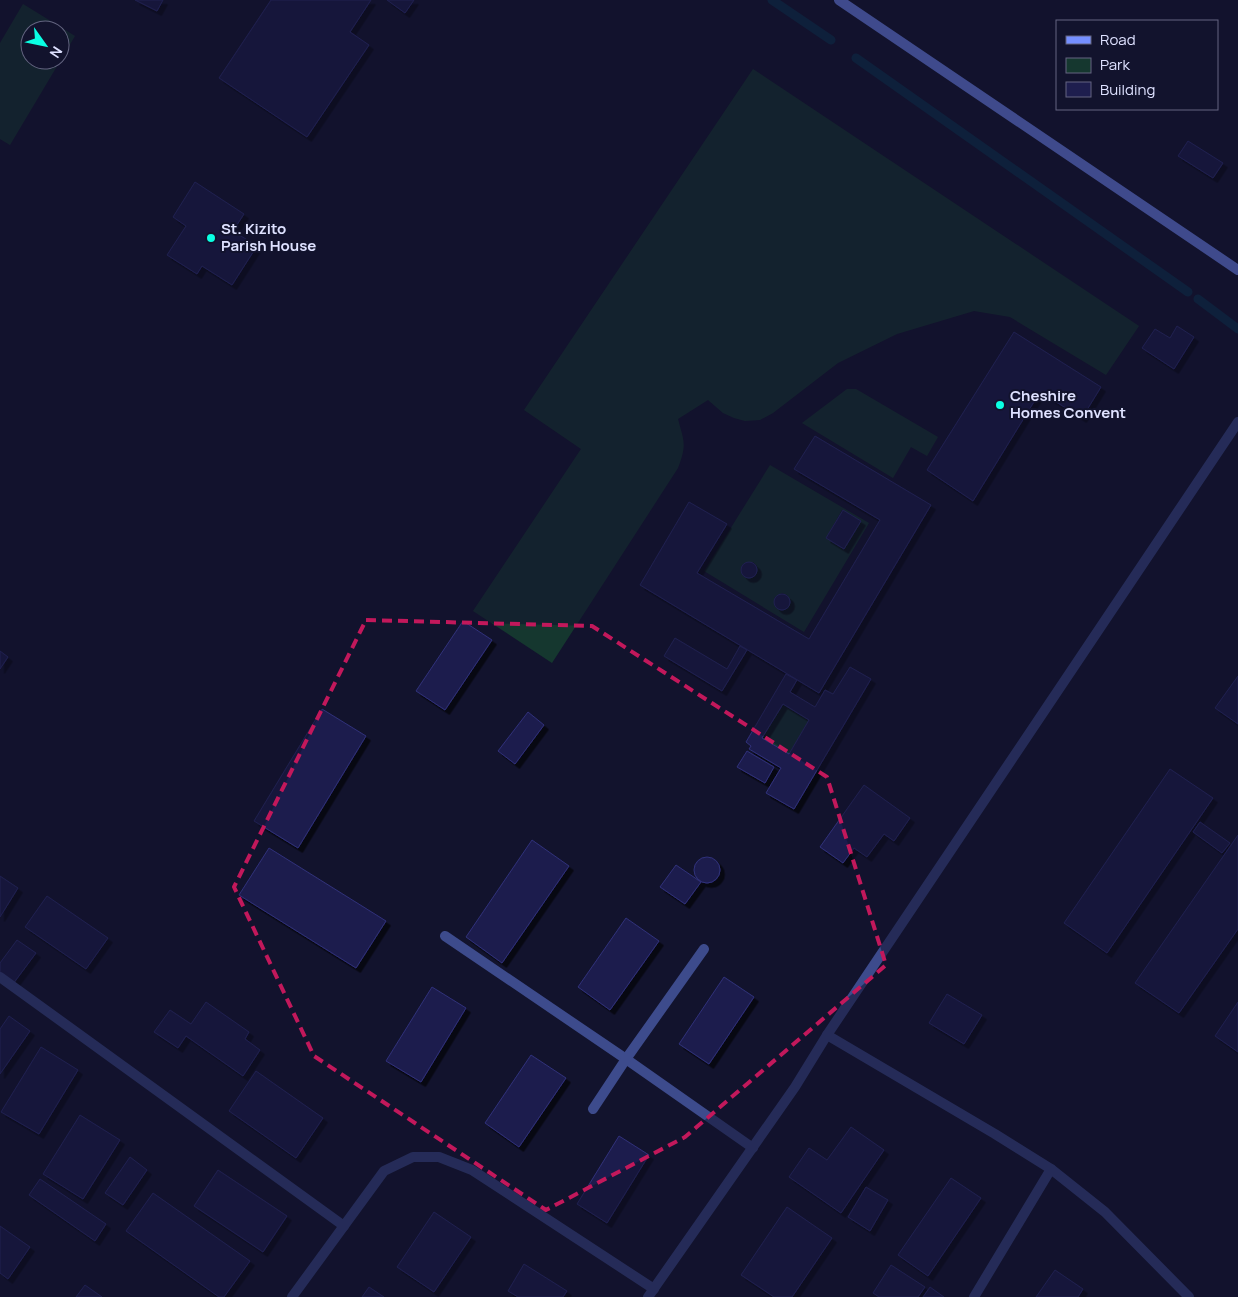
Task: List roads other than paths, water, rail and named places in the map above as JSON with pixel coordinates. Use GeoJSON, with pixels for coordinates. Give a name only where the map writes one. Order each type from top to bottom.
{"type":"FeatureCollection","features":[{"type":"Feature","properties":{"kind":"main road"},"geometry":{"type":"LineString","coordinates":[[839,0],[1238,270]]}},
{"type":"Feature","properties":{"kind":"street"},"geometry":{"type":"LineString","coordinates":[[292,1297],[384,1171],[412,1157],[439,1157],[472,1170],[651,1293],[796,1087],[827,1036],[1238,422]]}},
{"type":"Feature","properties":{"kind":"street"},"geometry":{"type":"LineString","coordinates":[[445,936],[753,1148]]}},
{"type":"Feature","properties":{"kind":"street"},"geometry":{"type":"LineString","coordinates":[[593,1109],[704,949]]}},
{"type":"Feature","properties":{"kind":"street"},"geometry":{"type":"LineString","coordinates":[[0,977],[344,1226]]}},
{"type":"Feature","properties":{"kind":"street"},"geometry":{"type":"LineString","coordinates":[[827,1036],[995,1134],[1051,1169],[1105,1212],[1189,1297]]}},
{"type":"Feature","properties":{"kind":"street"},"geometry":{"type":"LineString","coordinates":[[974,1297],[1051,1169]]}},
{"type":"Feature","properties":{"kind":"waterway"},"geometry":{"type":"LineString","coordinates":[[772,0],[831,40]]}},
{"type":"Feature","properties":{"kind":"waterway"},"geometry":{"type":"LineString","coordinates":[[856,58],[1188,292]]}},
{"type":"Feature","properties":{"kind":"waterway"},"geometry":{"type":"LineString","coordinates":[[1198,299],[1238,329]]}},
{"type":"Feature","properties":{"kind":"place","name":"St. Kizito Parish House"},"geometry":{"type":"Point","coordinates":[211,238]}},
{"type":"Feature","properties":{"kind":"place","name":"Cheshire Homes Convent"},"geometry":{"type":"Point","coordinates":[1000,405]}}]}
